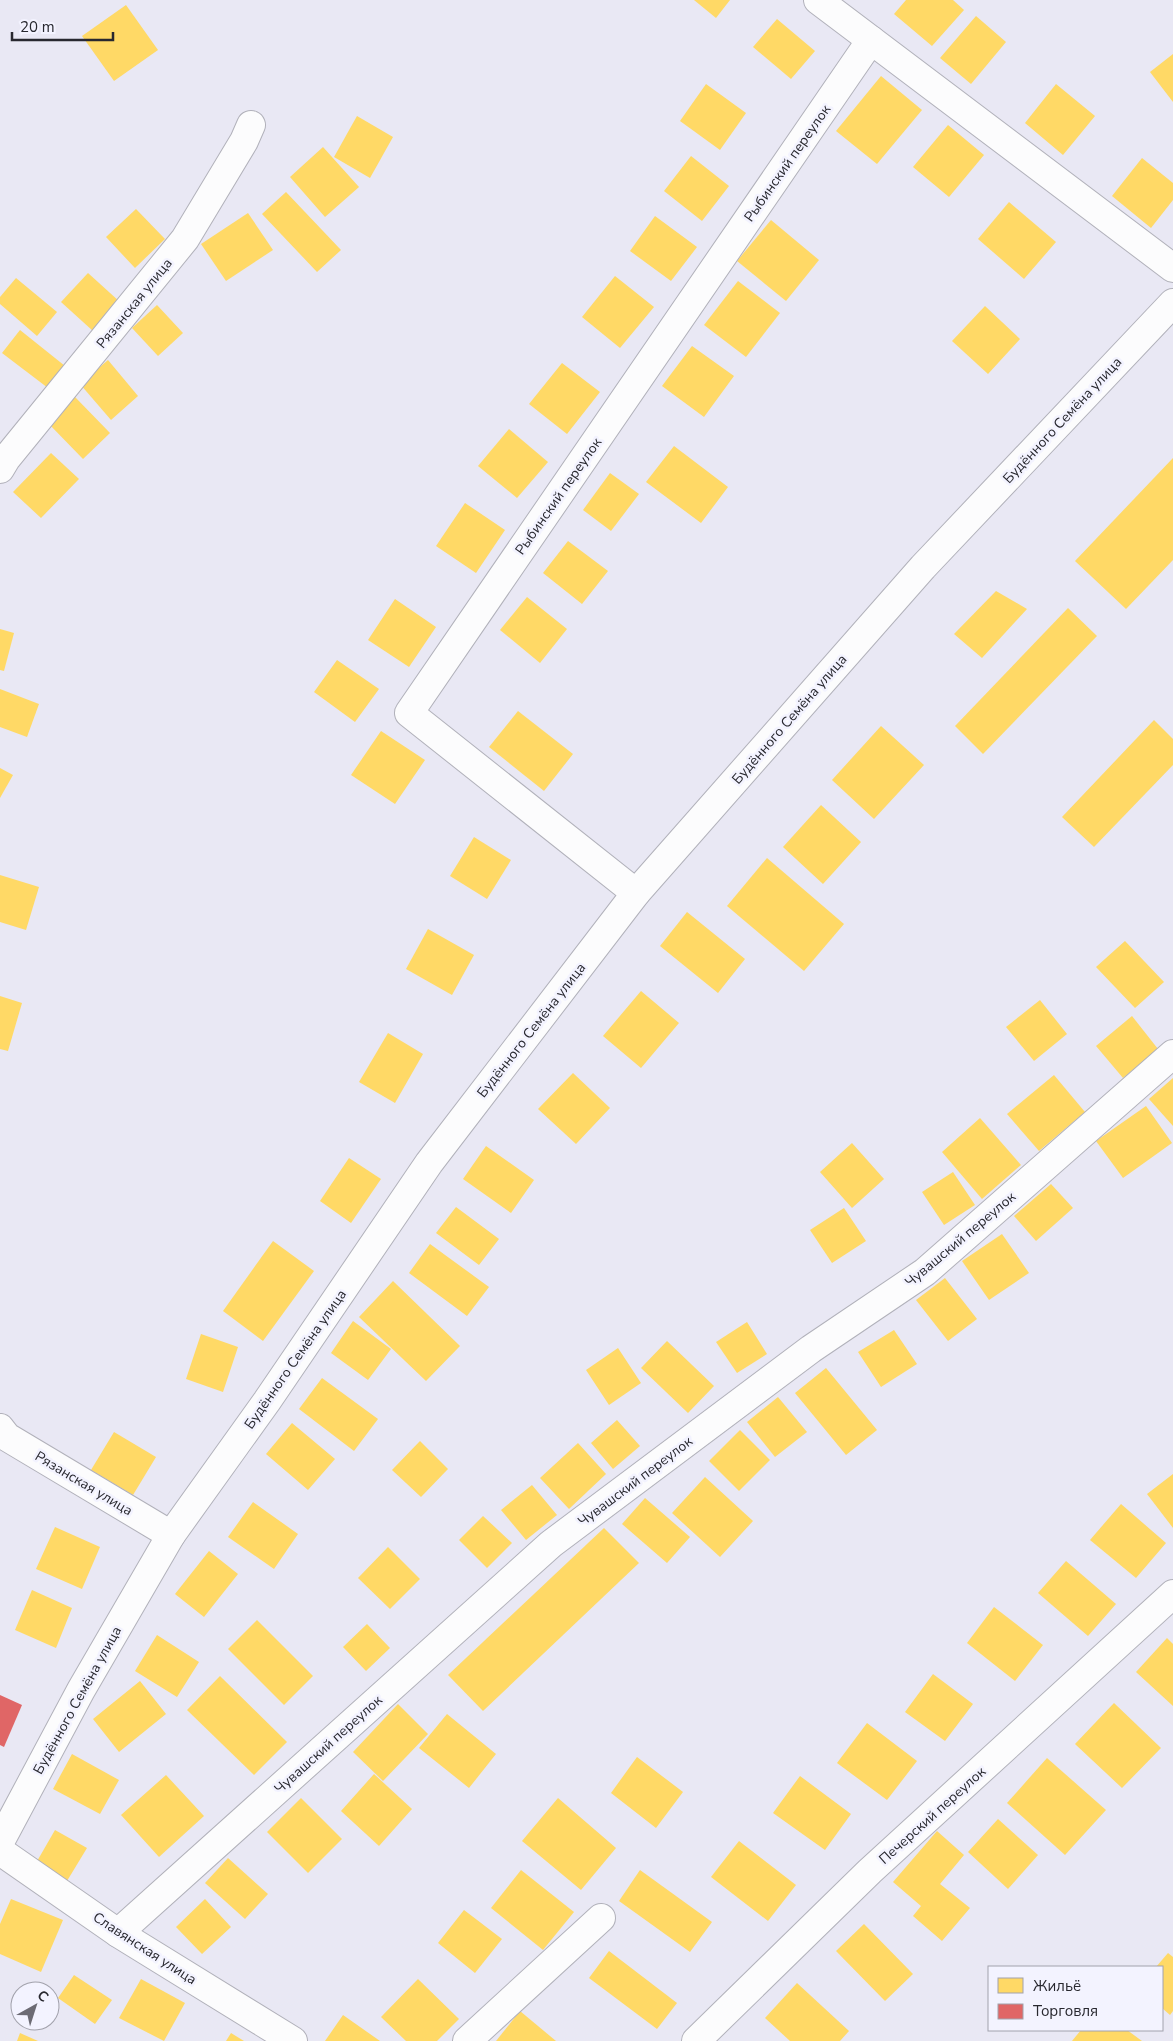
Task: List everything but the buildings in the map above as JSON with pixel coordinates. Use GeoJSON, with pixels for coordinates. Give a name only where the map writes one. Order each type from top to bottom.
{"type":"FeatureCollection","features":[{"type":"Feature","properties":{"kind":"street"},"geometry":{"type":"LineString","coordinates":[[818,0],[1173,268]]}},
{"type":"Feature","properties":{"kind":"street","name":"Рыбинский переулок"},"geometry":{"type":"LineString","coordinates":[[636,893],[408,713],[871,40]]}},
{"type":"Feature","properties":{"kind":"street","name":"Рязанская улица"},"geometry":{"type":"LineString","coordinates":[[0,469],[6,459],[186,239],[244,141],[251,125]]}},
{"type":"Feature","properties":{"kind":"street","name":"Будённого Семёна улица"},"geometry":{"type":"LineString","coordinates":[[0,1842],[81,1690],[171,1535],[268,1401],[429,1162],[636,893],[923,566],[1173,303]]}},
{"type":"Feature","properties":{"kind":"street","name":"Чувашский переулок"},"geometry":{"type":"LineString","coordinates":[[118,1934],[551,1544],[811,1348],[925,1272],[1173,1054]]}},
{"type":"Feature","properties":{"kind":"street","name":"Рязанская улица"},"geometry":{"type":"LineString","coordinates":[[0,1428],[7,1437],[171,1535]]}},
{"type":"Feature","properties":{"kind":"street","name":"Печерский переулок"},"geometry":{"type":"LineString","coordinates":[[696,2041],[870,1871],[1173,1594]]}},
{"type":"Feature","properties":{"kind":"street","name":"Славянская улица"},"geometry":{"type":"LineString","coordinates":[[0,1851],[118,1934],[292,2041]]}},
{"type":"Feature","properties":{"kind":"street"},"geometry":{"type":"LineString","coordinates":[[467,2041],[601,1918]]}}]}
